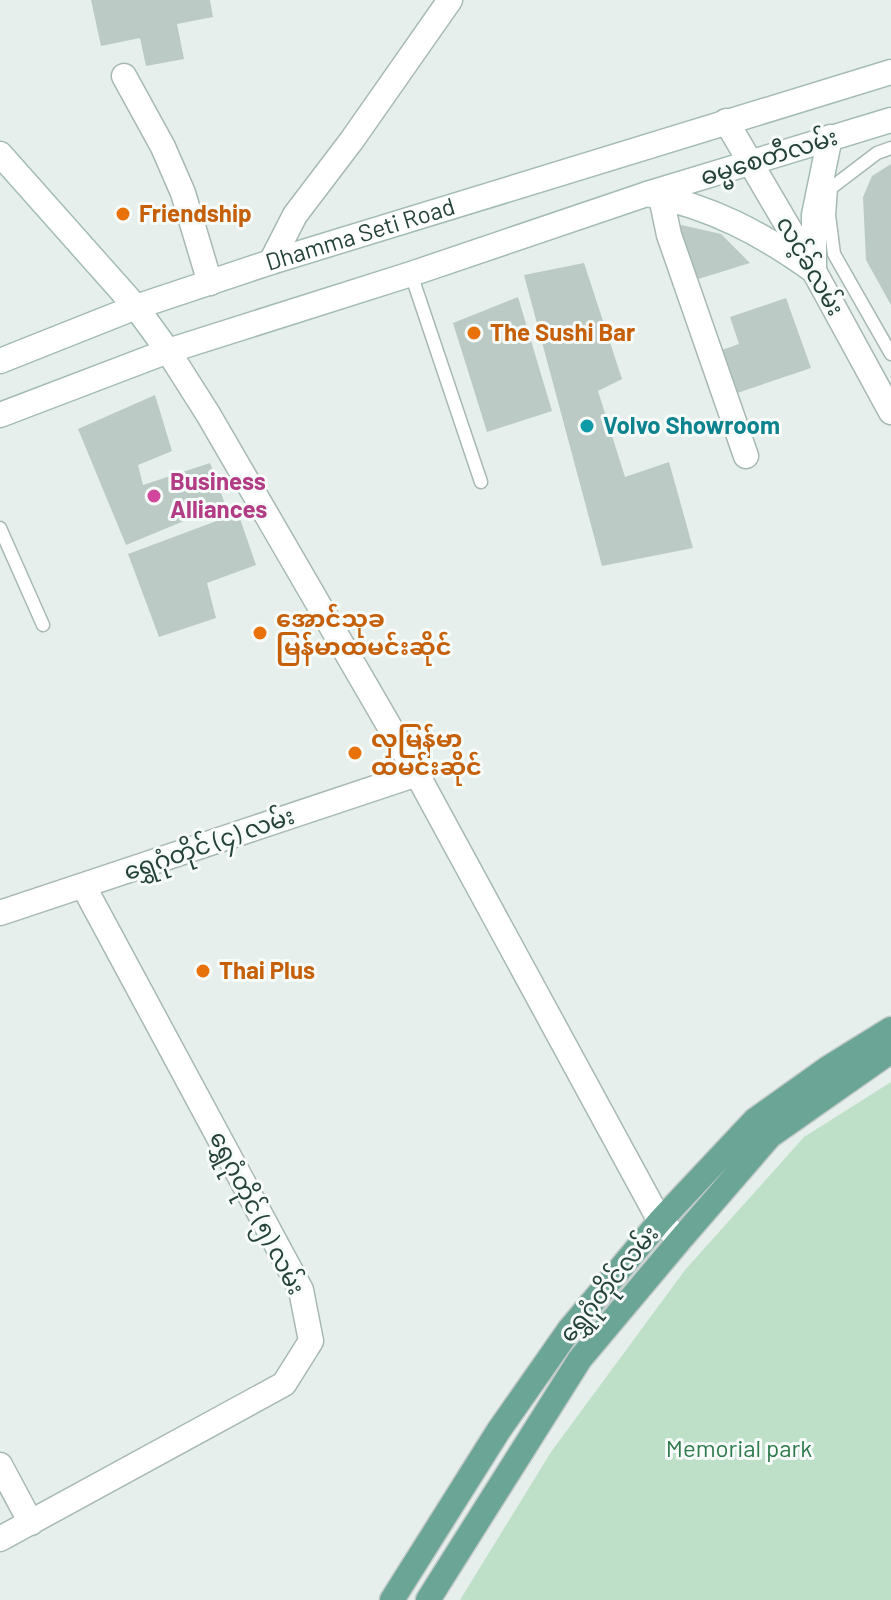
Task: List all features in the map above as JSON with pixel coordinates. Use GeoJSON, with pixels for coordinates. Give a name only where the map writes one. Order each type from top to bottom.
{"type":"FeatureCollection","features":[{"type":"Feature","properties":{"kind":"main road","name":"ရွှေဂုံတိုင်လမ်း"},"geometry":{"type":"LineString","coordinates":[[392,1600],[499,1430],[569,1330],[660,1221],[755,1120],[828,1068],[891,1029]]}},
{"type":"Feature","properties":{"kind":"main road","name":"ရွှေဂုံတိုင်လမ်း"},"geometry":{"type":"LineString","coordinates":[[428,1600],[580,1359],[680,1240],[770,1136],[891,1051]]}},
{"type":"Feature","properties":{"kind":"street"},"geometry":{"type":"LineString","coordinates":[[271,262],[295,215],[352,140],[445,4]]}},
{"type":"Feature","properties":{"kind":"street","name":"ဓမ္မစေတီလမ်း"},"geometry":{"type":"LineString","coordinates":[[726,121],[891,72]]}},
{"type":"Feature","properties":{"kind":"street"},"geometry":{"type":"LineString","coordinates":[[124,76],[163,147],[183,193],[210,283]]}},
{"type":"Feature","properties":{"kind":"street","name":"ဓမ္မစေတီလမ်း"},"geometry":{"type":"LineString","coordinates":[[654,196],[830,137],[891,120]]}},
{"type":"Feature","properties":{"kind":"street","name":"Dhamma Seti Road"},"geometry":{"type":"LineString","coordinates":[[0,361],[136,307],[271,262],[726,121]]}},
{"type":"Feature","properties":{"kind":"street","name":"လင့်ခ်လမ်း"},"geometry":{"type":"LineString","coordinates":[[726,121],[814,271],[891,412]]}},
{"type":"Feature","properties":{"kind":"street"},"geometry":{"type":"LineString","coordinates":[[814,271],[814,215],[830,137]]}},
{"type":"Feature","properties":{"kind":"street"},"geometry":{"type":"LineString","coordinates":[[0,154],[136,307],[208,414],[417,774],[660,1221],[680,1240]]}},
{"type":"Feature","properties":{"kind":"street"},"geometry":{"type":"LineString","coordinates":[[654,196],[721,215],[769,239],[814,271]]}},
{"type":"Feature","properties":{"kind":"street"},"geometry":{"type":"LineString","coordinates":[[654,196],[746,456]]}},
{"type":"Feature","properties":{"kind":"street","name":"Dhamma Seti Road"},"geometry":{"type":"LineString","coordinates":[[0,415],[168,351],[654,196]]}},
{"type":"Feature","properties":{"kind":"street","name":"ရွှေဂုံတိုင် (၄) လမ်း"},"geometry":{"type":"LineString","coordinates":[[0,913],[417,774]]}},
{"type":"Feature","properties":{"kind":"street","name":"ရွှေဂုံတိုင် (၅) လမ်း"},"geometry":{"type":"LineString","coordinates":[[0,1539],[284,1384],[311,1341],[301,1290],[84,887]]}},
{"type":"Feature","properties":{"kind":"street"},"geometry":{"type":"LineString","coordinates":[[0,1465],[31,1523]]}},
{"type":"Feature","properties":{"kind":"lane"},"geometry":{"type":"LineString","coordinates":[[891,148],[877,153],[831,188],[829,215],[834,254],[891,354]]}},
{"type":"Feature","properties":{"kind":"lane"},"geometry":{"type":"LineString","coordinates":[[411,274],[481,482]]}},
{"type":"Feature","properties":{"kind":"lane"},"geometry":{"type":"LineString","coordinates":[[0,528],[43,625]]}},
{"type":"Feature","properties":{"kind":"green space","name":"Memorial park"},"geometry":{"type":"Polygon","coordinates":[[[891,1082],[891,1600],[460,1600],[551,1452],[685,1270],[804,1137],[891,1082]]]}},
{"type":"Feature","properties":{"kind":"building"},"geometry":{"type":"Polygon","coordinates":[[[91,0],[210,0],[213,17],[177,24],[184,59],[146,66],[140,38],[101,46],[91,0]]]}},
{"type":"Feature","properties":{"kind":"building"},"geometry":{"type":"Polygon","coordinates":[[[891,164],[891,305],[866,260],[863,197],[872,176],[891,164]]]}},
{"type":"Feature","properties":{"kind":"building"},"geometry":{"type":"Polygon","coordinates":[[[677,224],[721,234],[750,263],[695,280],[677,224]]]}},
{"type":"Feature","properties":{"kind":"building","name":"Volvo Showroom"},"geometry":{"type":"Polygon","coordinates":[[[584,263],[622,379],[598,391],[625,477],[669,462],[693,548],[602,566],[524,275],[584,263]]]}},
{"type":"Feature","properties":{"kind":"building"},"geometry":{"type":"Polygon","coordinates":[[[518,297],[552,411],[487,432],[453,323],[518,297]]]}},
{"type":"Feature","properties":{"kind":"building"},"geometry":{"type":"Polygon","coordinates":[[[786,298],[811,368],[737,393],[722,350],[739,344],[730,317],[786,298]]]}},
{"type":"Feature","properties":{"kind":"building"},"geometry":{"type":"Polygon","coordinates":[[[155,395],[172,451],[138,465],[143,485],[210,463],[225,504],[126,545],[78,429],[155,395]]]}},
{"type":"Feature","properties":{"kind":"building"},"geometry":{"type":"Polygon","coordinates":[[[238,513],[256,565],[207,583],[216,618],[159,637],[128,554],[238,513]]]}},
{"type":"Feature","properties":{"kind":"place","name":"Friendship"},"geometry":{"type":"Point","coordinates":[123,214]}},
{"type":"Feature","properties":{"kind":"place","name":"The Sushi Bar"},"geometry":{"type":"Point","coordinates":[474,333]}},
{"type":"Feature","properties":{"kind":"place","name":"Volvo Showroom"},"geometry":{"type":"Point","coordinates":[587,426]}},
{"type":"Feature","properties":{"kind":"place","name":"Business Alliances"},"geometry":{"type":"Point","coordinates":[154,496]}},
{"type":"Feature","properties":{"kind":"place","name":"အောင်သုခ မြန်မာထမင်းဆိုင်"},"geometry":{"type":"Point","coordinates":[260,633]}},
{"type":"Feature","properties":{"kind":"place","name":"လှမြန်မာ ထမင်းဆိုင်"},"geometry":{"type":"Point","coordinates":[355,753]}},
{"type":"Feature","properties":{"kind":"place","name":"Thai Plus"},"geometry":{"type":"Point","coordinates":[203,971]}}]}
